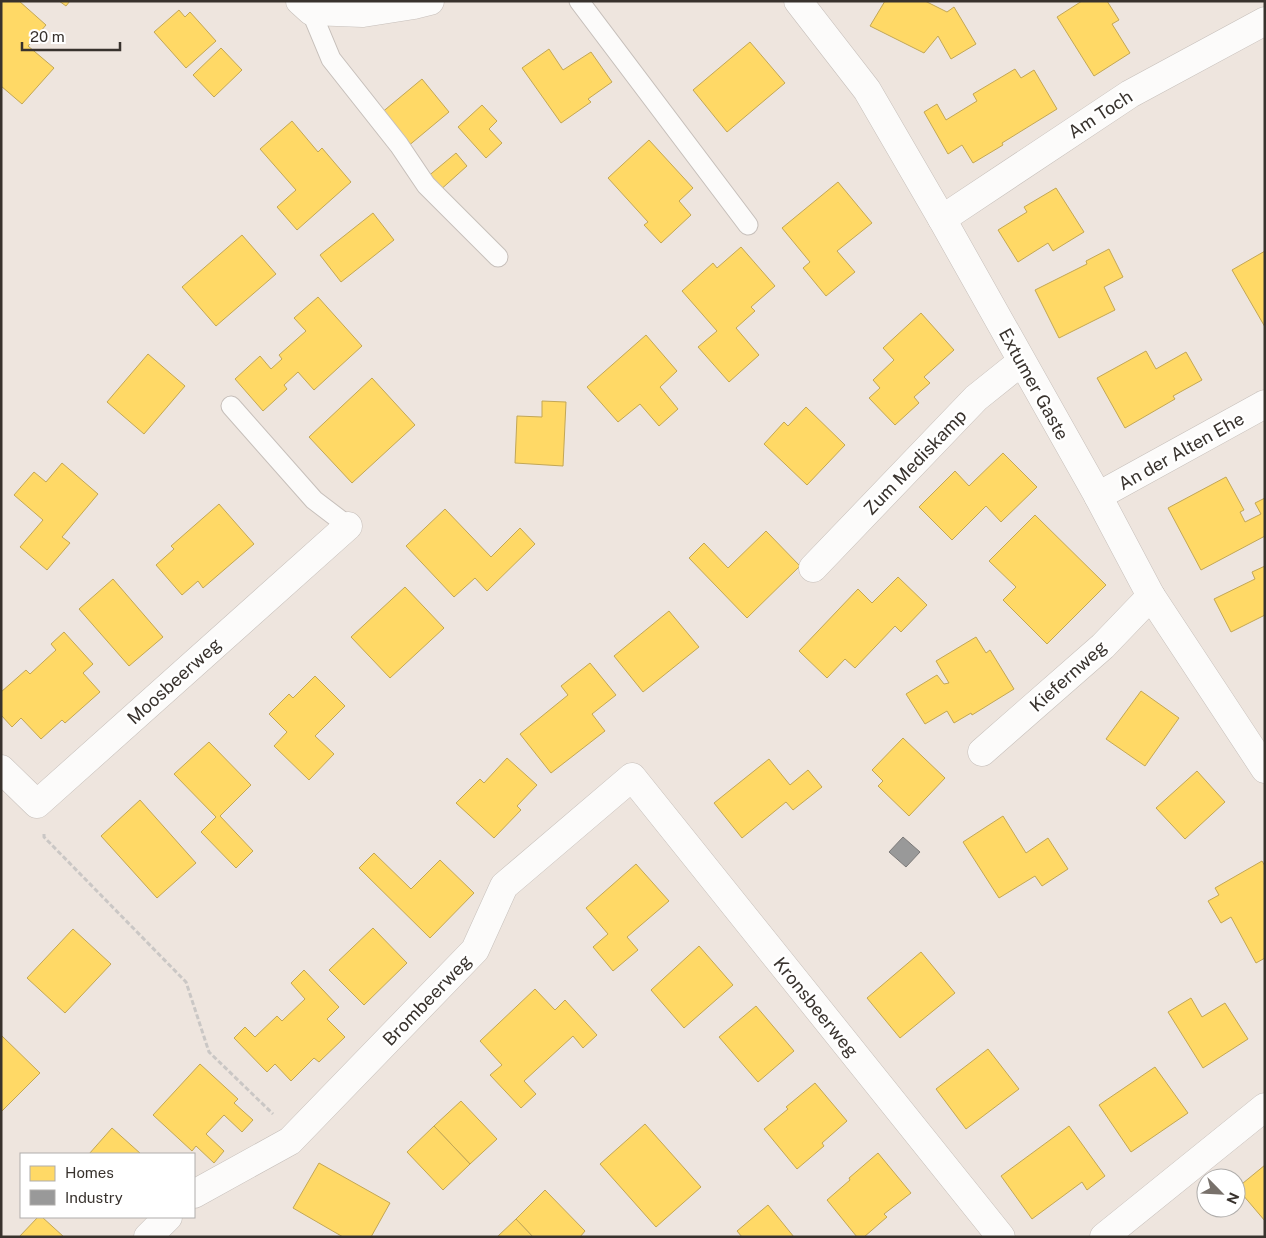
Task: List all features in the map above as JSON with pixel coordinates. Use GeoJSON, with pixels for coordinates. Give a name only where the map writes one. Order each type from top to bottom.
{"type":"FeatureCollection","features":[{"type":"Feature","properties":{"kind":"street"},"geometry":{"type":"LineString","coordinates":[[305,6],[363,13],[414,6],[430,1]]}},
{"type":"Feature","properties":{"kind":"street","name":"Extumer Gaste"},"geometry":{"type":"LineString","coordinates":[[798,1],[867,90],[1098,496],[1151,596],[1265,769]]}},
{"type":"Feature","properties":{"kind":"street","name":"Am Toch"},"geometry":{"type":"LineString","coordinates":[[942,219],[1130,94],[1265,21]]}},
{"type":"Feature","properties":{"kind":"street","name":"Zum Mediskamp"},"geometry":{"type":"LineString","coordinates":[[813,568],[976,398],[1021,362]]}},
{"type":"Feature","properties":{"kind":"street","name":"An der Alten Ehe"},"geometry":{"type":"LineString","coordinates":[[1098,496],[1265,404]]}},
{"type":"Feature","properties":{"kind":"street","name":"Moosbeerweg"},"geometry":{"type":"LineString","coordinates":[[36,804],[348,526]]}},
{"type":"Feature","properties":{"kind":"street","name":"Kiefernweg"},"geometry":{"type":"LineString","coordinates":[[982,752],[1103,646],[1151,596]]}},
{"type":"Feature","properties":{"kind":"street"},"geometry":{"type":"LineString","coordinates":[[1,769],[36,804]]}},
{"type":"Feature","properties":{"kind":"street","name":"Brombeerweg"},"geometry":{"type":"LineString","coordinates":[[195,1193],[290,1141],[475,950],[504,886],[632,778]]}},
{"type":"Feature","properties":{"kind":"street","name":"Kronsbeerweg"},"geometry":{"type":"LineString","coordinates":[[632,778],[1001,1237]]}},
{"type":"Feature","properties":{"kind":"street"},"geometry":{"type":"LineString","coordinates":[[1104,1237],[1265,1107]]}},
{"type":"Feature","properties":{"kind":"street"},"geometry":{"type":"LineString","coordinates":[[148,1237],[167,1218]]}},
{"type":"Feature","properties":{"kind":"lane"},"geometry":{"type":"LineString","coordinates":[[579,1],[748,225]]}},
{"type":"Feature","properties":{"kind":"lane"},"geometry":{"type":"LineString","coordinates":[[305,6],[331,59],[426,184],[498,257]]}},
{"type":"Feature","properties":{"kind":"lane"},"geometry":{"type":"LineString","coordinates":[[231,406],[314,500],[348,526]]}},
{"type":"Feature","properties":{"kind":"path"},"geometry":{"type":"LineString","coordinates":[[36,804],[44,837],[186,982],[209,1052],[282,1123],[290,1141]]}},
{"type":"Feature","properties":{"kind":"building: Homes"},"geometry":{"type":"Polygon","coordinates":[[[1,1],[19,1],[46,25],[28,46],[54,68],[22,104],[1,86],[1,1]]]}},
{"type":"Feature","properties":{"kind":"building: Homes"},"geometry":{"type":"Polygon","coordinates":[[[59,1],[70,1],[66,6],[59,1]]]}},
{"type":"Feature","properties":{"kind":"building: Homes"},"geometry":{"type":"Polygon","coordinates":[[[885,1],[925,1],[947,12],[954,7],[976,44],[951,59],[938,36],[924,53],[870,26],[885,1]]]}},
{"type":"Feature","properties":{"kind":"building: Homes"},"geometry":{"type":"Polygon","coordinates":[[[1082,1],[1107,1],[1119,20],[1112,24],[1130,53],[1094,76],[1057,17],[1082,1]]]}},
{"type":"Feature","properties":{"kind":"building: Homes"},"geometry":{"type":"Polygon","coordinates":[[[179,10],[185,17],[190,12],[216,41],[186,68],[154,32],[179,10]]]}},
{"type":"Feature","properties":{"kind":"building: Homes"},"geometry":{"type":"Polygon","coordinates":[[[750,42],[785,83],[727,132],[693,90],[750,42]]]}},
{"type":"Feature","properties":{"kind":"building: Homes"},"geometry":{"type":"Polygon","coordinates":[[[221,48],[242,70],[214,97],[193,75],[221,48]]]}},
{"type":"Feature","properties":{"kind":"building: Homes"},"geometry":{"type":"Polygon","coordinates":[[[549,49],[563,70],[591,52],[612,82],[588,99],[591,102],[561,123],[522,68],[549,49]]]}},
{"type":"Feature","properties":{"kind":"building: Homes"},"geometry":{"type":"Polygon","coordinates":[[[1015,69],[1021,78],[1034,70],[1057,109],[973,163],[962,145],[948,154],[924,112],[937,104],[946,120],[977,101],[973,94],[1015,69]]]}},
{"type":"Feature","properties":{"kind":"building: Homes"},"geometry":{"type":"Polygon","coordinates":[[[422,79],[449,112],[407,147],[380,114],[422,79]]]}},
{"type":"Feature","properties":{"kind":"building: Homes"},"geometry":{"type":"Polygon","coordinates":[[[482,105],[497,121],[489,129],[502,143],[486,158],[458,127],[482,105]]]}},
{"type":"Feature","properties":{"kind":"building: Homes"},"geometry":{"type":"Polygon","coordinates":[[[292,121],[318,152],[322,148],[351,182],[297,230],[277,207],[296,190],[260,149],[292,121]]]}},
{"type":"Feature","properties":{"kind":"building: Homes"},"geometry":{"type":"Polygon","coordinates":[[[649,140],[693,188],[679,201],[691,215],[661,243],[644,225],[648,222],[608,178],[649,140]]]}},
{"type":"Feature","properties":{"kind":"building: Homes"},"geometry":{"type":"Polygon","coordinates":[[[456,153],[467,166],[438,192],[426,178],[456,153]]]}},
{"type":"Feature","properties":{"kind":"building: Homes"},"geometry":{"type":"Polygon","coordinates":[[[838,182],[872,223],[837,251],[855,272],[826,296],[803,268],[810,262],[782,228],[838,182]]]}},
{"type":"Feature","properties":{"kind":"building: Homes"},"geometry":{"type":"Polygon","coordinates":[[[1056,188],[1084,232],[1053,251],[1048,243],[1018,262],[998,230],[1027,212],[1024,207],[1056,188]]]}},
{"type":"Feature","properties":{"kind":"building: Homes"},"geometry":{"type":"Polygon","coordinates":[[[373,213],[394,240],[341,282],[320,255],[373,213]]]}},
{"type":"Feature","properties":{"kind":"building: Homes"},"geometry":{"type":"Polygon","coordinates":[[[242,235],[276,274],[216,326],[182,287],[242,235]]]}},
{"type":"Feature","properties":{"kind":"building: Homes"},"geometry":{"type":"Polygon","coordinates":[[[741,247],[775,286],[751,307],[755,311],[736,328],[759,355],[729,382],[698,347],[717,331],[682,291],[713,263],[717,268],[741,247]]]}},
{"type":"Feature","properties":{"kind":"building: Homes"},"geometry":{"type":"Polygon","coordinates":[[[1109,249],[1123,277],[1104,287],[1115,310],[1059,338],[1035,290],[1087,264],[1086,261],[1109,249]]]}},
{"type":"Feature","properties":{"kind":"building: Homes"},"geometry":{"type":"Polygon","coordinates":[[[1265,251],[1265,327],[1232,270],[1265,251]]]}},
{"type":"Feature","properties":{"kind":"building: Homes"},"geometry":{"type":"Polygon","coordinates":[[[318,297],[362,346],[314,390],[298,372],[284,385],[287,389],[263,411],[235,379],[260,356],[271,369],[282,359],[279,355],[306,331],[294,318],[318,297]]]}},
{"type":"Feature","properties":{"kind":"building: Homes"},"geometry":{"type":"Polygon","coordinates":[[[921,313],[954,350],[924,377],[930,383],[914,397],[919,403],[895,425],[869,398],[880,388],[873,380],[894,360],[883,348],[921,313]]]}},
{"type":"Feature","properties":{"kind":"building: Homes"},"geometry":{"type":"Polygon","coordinates":[[[646,335],[677,371],[660,387],[678,409],[659,426],[640,404],[618,422],[587,387],[646,335]]]}},
{"type":"Feature","properties":{"kind":"building: Homes"},"geometry":{"type":"Polygon","coordinates":[[[1146,351],[1156,369],[1186,352],[1202,380],[1173,396],[1175,399],[1125,428],[1097,378],[1146,351]]]}},
{"type":"Feature","properties":{"kind":"building: Homes"},"geometry":{"type":"Polygon","coordinates":[[[148,354],[185,386],[144,434],[107,402],[148,354]]]}},
{"type":"Feature","properties":{"kind":"building: Homes"},"geometry":{"type":"Polygon","coordinates":[[[372,378],[415,425],[352,483],[309,437],[372,378]]]}},
{"type":"Feature","properties":{"kind":"building: Homes"},"geometry":{"type":"Polygon","coordinates":[[[542,401],[566,402],[563,466],[515,463],[517,416],[542,417],[542,401]]]}},
{"type":"Feature","properties":{"kind":"building: Homes"},"geometry":{"type":"Polygon","coordinates":[[[806,407],[845,445],[807,485],[764,444],[784,422],[788,426],[806,407]]]}},
{"type":"Feature","properties":{"kind":"building: Homes"},"geometry":{"type":"Polygon","coordinates":[[[1003,453],[1037,487],[1001,522],[986,506],[952,540],[919,507],[955,471],[969,486],[1003,453]]]}},
{"type":"Feature","properties":{"kind":"building: Homes"},"geometry":{"type":"Polygon","coordinates":[[[62,463],[98,494],[62,537],[70,543],[47,570],[20,547],[43,520],[14,495],[34,472],[46,482],[62,463]]]}},
{"type":"Feature","properties":{"kind":"building: Homes"},"geometry":{"type":"Polygon","coordinates":[[[1226,477],[1244,510],[1240,512],[1245,522],[1261,514],[1255,503],[1265,498],[1265,536],[1201,570],[1168,508],[1226,477]]]}},
{"type":"Feature","properties":{"kind":"building: Homes"},"geometry":{"type":"Polygon","coordinates":[[[219,504],[254,544],[203,588],[198,581],[182,595],[156,565],[174,549],[171,546],[219,504]]]}},
{"type":"Feature","properties":{"kind":"building: Homes"},"geometry":{"type":"Polygon","coordinates":[[[445,509],[491,557],[520,528],[535,544],[487,591],[475,578],[454,597],[406,546],[445,509]]]}},
{"type":"Feature","properties":{"kind":"building: Homes"},"geometry":{"type":"Polygon","coordinates":[[[1035,515],[1106,585],[1047,644],[1003,600],[1016,587],[989,561],[1035,515]]]}},
{"type":"Feature","properties":{"kind":"building: Homes"},"geometry":{"type":"Polygon","coordinates":[[[766,531],[800,566],[747,618],[689,558],[704,543],[728,568],[766,531]]]}},
{"type":"Feature","properties":{"kind":"building: Homes"},"geometry":{"type":"Polygon","coordinates":[[[1265,566],[1265,615],[1231,632],[1214,599],[1255,579],[1252,572],[1265,566]]]}},
{"type":"Feature","properties":{"kind":"building: Homes"},"geometry":{"type":"Polygon","coordinates":[[[898,577],[927,605],[901,632],[895,626],[855,668],[845,659],[827,678],[799,651],[858,589],[872,603],[898,577]]]}},
{"type":"Feature","properties":{"kind":"building: Homes"},"geometry":{"type":"Polygon","coordinates":[[[113,579],[163,637],[129,666],[79,609],[113,579]]]}},
{"type":"Feature","properties":{"kind":"building: Homes"},"geometry":{"type":"Polygon","coordinates":[[[405,587],[444,628],[390,678],[351,637],[405,587]]]}},
{"type":"Feature","properties":{"kind":"building: Homes"},"geometry":{"type":"Polygon","coordinates":[[[669,611],[699,647],[643,692],[614,656],[669,611]]]}},
{"type":"Feature","properties":{"kind":"building: Homes"},"geometry":{"type":"Polygon","coordinates":[[[64,632],[93,664],[83,673],[100,692],[65,723],[62,720],[41,739],[21,718],[12,727],[1,715],[1,692],[26,670],[30,674],[56,650],[51,644],[64,632]]]}},
{"type":"Feature","properties":{"kind":"building: Homes"},"geometry":{"type":"Polygon","coordinates":[[[976,637],[986,653],[990,650],[1014,689],[972,715],[971,713],[954,723],[947,711],[925,724],[906,694],[937,675],[944,684],[949,683],[936,661],[976,637]]]}},
{"type":"Feature","properties":{"kind":"building: Homes"},"geometry":{"type":"Polygon","coordinates":[[[590,663],[616,695],[592,714],[605,731],[551,773],[520,734],[568,695],[561,686],[590,663]]]}},
{"type":"Feature","properties":{"kind":"building: Homes"},"geometry":{"type":"Polygon","coordinates":[[[315,676],[345,706],[315,736],[334,754],[309,780],[274,746],[287,732],[269,714],[289,694],[293,698],[315,676]]]}},
{"type":"Feature","properties":{"kind":"building: Homes"},"geometry":{"type":"Polygon","coordinates":[[[1141,691],[1179,718],[1145,766],[1106,739],[1141,691]]]}},
{"type":"Feature","properties":{"kind":"building: Homes"},"geometry":{"type":"Polygon","coordinates":[[[903,738],[945,778],[909,816],[878,786],[883,781],[872,770],[903,738]]]}},
{"type":"Feature","properties":{"kind":"building: Homes"},"geometry":{"type":"Polygon","coordinates":[[[209,742],[251,785],[220,816],[253,851],[236,868],[201,832],[216,817],[174,774],[209,742]]]}},
{"type":"Feature","properties":{"kind":"building: Homes"},"geometry":{"type":"Polygon","coordinates":[[[507,758],[537,785],[517,806],[521,810],[494,838],[456,803],[480,779],[484,783],[507,758]]]}},
{"type":"Feature","properties":{"kind":"building: Homes"},"geometry":{"type":"Polygon","coordinates":[[[769,759],[790,785],[808,770],[822,787],[793,810],[786,802],[742,838],[714,803],[769,759]]]}},
{"type":"Feature","properties":{"kind":"building: Homes"},"geometry":{"type":"Polygon","coordinates":[[[1197,771],[1225,802],[1185,839],[1156,808],[1197,771]]]}},
{"type":"Feature","properties":{"kind":"building: Homes"},"geometry":{"type":"Polygon","coordinates":[[[140,800],[196,863],[157,898],[101,836],[140,800]]]}},
{"type":"Feature","properties":{"kind":"building: Homes"},"geometry":{"type":"Polygon","coordinates":[[[1003,816],[1026,853],[1048,838],[1068,869],[1042,886],[1035,876],[999,898],[963,842],[1003,816]]]}},
{"type":"Feature","properties":{"kind":"building: Homes"},"geometry":{"type":"Polygon","coordinates":[[[374,853],[411,889],[440,860],[474,893],[430,938],[359,868],[374,853]]]}},
{"type":"Feature","properties":{"kind":"building: Homes"},"geometry":{"type":"Polygon","coordinates":[[[1262,861],[1265,866],[1265,958],[1256,963],[1231,917],[1221,923],[1208,901],[1219,895],[1215,888],[1262,861]]]}},
{"type":"Feature","properties":{"kind":"building: Homes"},"geometry":{"type":"Polygon","coordinates":[[[636,864],[669,901],[627,937],[638,950],[613,971],[593,947],[608,934],[586,908],[636,864]]]}},
{"type":"Feature","properties":{"kind":"building: Homes"},"geometry":{"type":"Polygon","coordinates":[[[373,928],[407,963],[364,1005],[329,970],[373,928]]]}},
{"type":"Feature","properties":{"kind":"building: Homes"},"geometry":{"type":"Polygon","coordinates":[[[73,929],[111,964],[65,1013],[27,978],[73,929]]]}},
{"type":"Feature","properties":{"kind":"building: Homes"},"geometry":{"type":"Polygon","coordinates":[[[699,946],[733,985],[684,1028],[651,990],[699,946]]]}},
{"type":"Feature","properties":{"kind":"building: Homes"},"geometry":{"type":"Polygon","coordinates":[[[921,952],[955,993],[900,1038],[867,998],[921,952]]]}},
{"type":"Feature","properties":{"kind":"building: Homes"},"geometry":{"type":"Polygon","coordinates":[[[304,970],[339,1007],[327,1019],[345,1037],[319,1062],[314,1058],[291,1081],[275,1064],[267,1072],[234,1038],[245,1027],[255,1037],[277,1016],[282,1021],[305,999],[291,983],[304,970]]]}},
{"type":"Feature","properties":{"kind":"building: Homes"},"geometry":{"type":"Polygon","coordinates":[[[535,989],[555,1010],[565,1000],[597,1035],[583,1048],[573,1036],[524,1081],[536,1094],[521,1108],[490,1075],[502,1065],[480,1041],[535,989]]]}},
{"type":"Feature","properties":{"kind":"building: Homes"},"geometry":{"type":"Polygon","coordinates":[[[1191,998],[1202,1017],[1225,1003],[1248,1039],[1203,1068],[1168,1012],[1191,998]]]}},
{"type":"Feature","properties":{"kind":"building: Homes"},"geometry":{"type":"Polygon","coordinates":[[[756,1006],[794,1051],[758,1082],[719,1037],[756,1006]]]}},
{"type":"Feature","properties":{"kind":"building: Homes"},"geometry":{"type":"Polygon","coordinates":[[[1,1035],[40,1073],[1,1112],[1,1035]]]}},
{"type":"Feature","properties":{"kind":"building: Homes"},"geometry":{"type":"Polygon","coordinates":[[[988,1049],[1019,1089],[966,1129],[936,1089],[988,1049]]]}},
{"type":"Feature","properties":{"kind":"building: Homes"},"geometry":{"type":"Polygon","coordinates":[[[200,1064],[238,1099],[234,1103],[253,1120],[242,1132],[224,1115],[206,1134],[224,1151],[214,1163],[196,1146],[192,1151],[153,1115],[200,1064]]]}},
{"type":"Feature","properties":{"kind":"building: Homes"},"geometry":{"type":"Polygon","coordinates":[[[1155,1067],[1188,1113],[1131,1152],[1099,1105],[1155,1067]]]}},
{"type":"Feature","properties":{"kind":"building: Homes"},"geometry":{"type":"Polygon","coordinates":[[[815,1083],[847,1121],[822,1143],[824,1146],[797,1169],[764,1129],[788,1109],[786,1107],[815,1083]]]}},
{"type":"Feature","properties":{"kind":"building: Homes"},"geometry":{"type":"Polygon","coordinates":[[[461,1101],[497,1139],[470,1164],[434,1126],[461,1101]]]}},
{"type":"Feature","properties":{"kind":"building: Homes"},"geometry":{"type":"Polygon","coordinates":[[[645,1124],[701,1187],[656,1227],[600,1164],[645,1124]]]}},
{"type":"Feature","properties":{"kind":"building: Homes"},"geometry":{"type":"Polygon","coordinates":[[[434,1126],[470,1164],[443,1190],[407,1152],[434,1126]]]}},
{"type":"Feature","properties":{"kind":"building: Homes"},"geometry":{"type":"Polygon","coordinates":[[[1069,1126],[1105,1176],[1087,1190],[1082,1182],[1032,1219],[1001,1176],[1069,1126]]]}},
{"type":"Feature","properties":{"kind":"building: Homes"},"geometry":{"type":"Polygon","coordinates":[[[112,1128],[140,1153],[90,1153],[112,1128]]]}},
{"type":"Feature","properties":{"kind":"building: Homes"},"geometry":{"type":"Polygon","coordinates":[[[878,1153],[911,1193],[884,1214],[887,1217],[864,1237],[857,1237],[827,1200],[878,1153]]]}},
{"type":"Feature","properties":{"kind":"building: Homes"},"geometry":{"type":"Polygon","coordinates":[[[319,1163],[390,1203],[371,1237],[343,1237],[293,1208],[319,1163]]]}},
{"type":"Feature","properties":{"kind":"building: Homes"},"geometry":{"type":"Polygon","coordinates":[[[1265,1165],[1265,1221],[1246,1199],[1246,1181],[1265,1165]]]}},
{"type":"Feature","properties":{"kind":"building: Homes"},"geometry":{"type":"Polygon","coordinates":[[[545,1190],[585,1231],[580,1237],[533,1237],[516,1219],[545,1190]]]}},
{"type":"Feature","properties":{"kind":"building: Homes"},"geometry":{"type":"Polygon","coordinates":[[[768,1205],[794,1237],[742,1237],[737,1231],[768,1205]]]}},
{"type":"Feature","properties":{"kind":"building: Homes"},"geometry":{"type":"Polygon","coordinates":[[[37,1218],[43,1218],[64,1237],[19,1237],[37,1218]]]}},
{"type":"Feature","properties":{"kind":"building: Homes"},"geometry":{"type":"Polygon","coordinates":[[[516,1219],[533,1237],[497,1237],[516,1219]]]}},
{"type":"Feature","properties":{"kind":"building: Industry"},"geometry":{"type":"Polygon","coordinates":[[[903,837],[920,852],[906,867],[889,852],[903,837]]]}}]}
